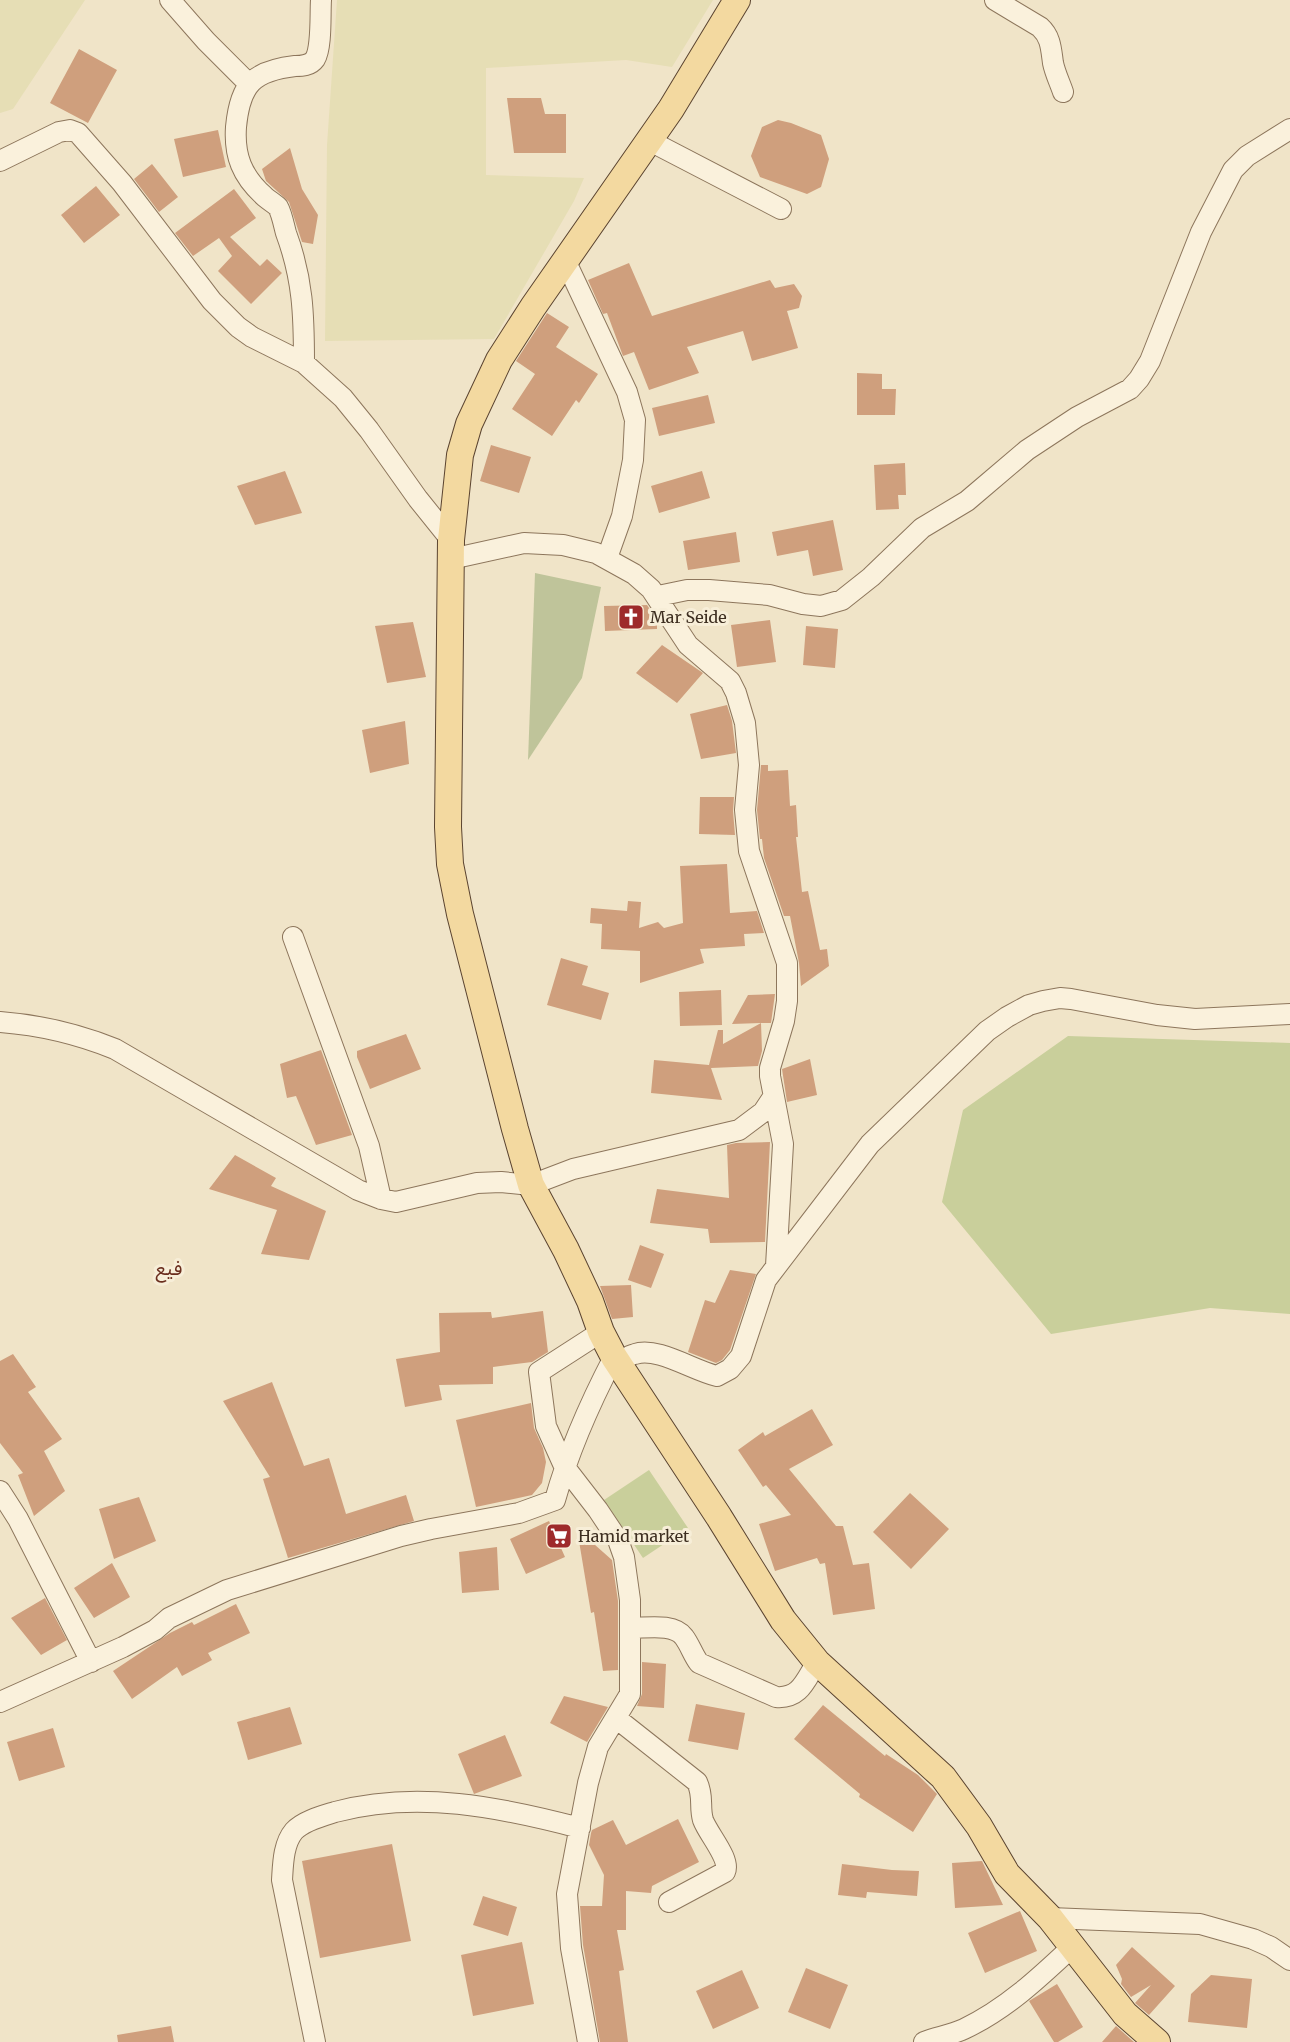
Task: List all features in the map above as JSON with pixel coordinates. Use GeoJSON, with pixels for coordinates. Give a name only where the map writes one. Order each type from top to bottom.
{"type":"FeatureCollection","features":[{"type":"Feature","properties":{"kind":"main road"},"geometry":{"type":"LineString","coordinates":[[737,0],[650,141],[564,260],[500,360],[469,424],[460,455],[451,549],[448,827],[450,864],[460,914],[531,1185],[566,1250],[590,1301],[601,1332],[616,1360],[783,1620],[817,1662],[944,1777],[980,1826],[1007,1874],[1050,1918],[1125,2014],[1157,2042]]}},
{"type":"Feature","properties":{"kind":"street"},"geometry":{"type":"LineString","coordinates":[[170,0],[206,41],[249,84]]}},
{"type":"Feature","properties":{"kind":"street"},"geometry":{"type":"LineString","coordinates":[[304,363],[303,302],[294,252],[278,208],[256,188],[238,159],[236,124],[240,104],[249,84],[256,77],[267,71],[306,65],[313,61],[317,54],[319,39],[321,0]]}},
{"type":"Feature","properties":{"kind":"street"},"geometry":{"type":"LineString","coordinates":[[995,0],[1046,32],[1063,92]]}},
{"type":"Feature","properties":{"kind":"street"},"geometry":{"type":"LineString","coordinates":[[658,596],[687,590],[709,590],[761,594],[821,606],[842,600],[871,577],[922,528],[967,501],[1027,450],[1077,417],[1130,389],[1150,361],[1201,232],[1233,170],[1247,156],[1290,129]]}},
{"type":"Feature","properties":{"kind":"street"},"geometry":{"type":"LineString","coordinates":[[0,161],[59,132],[70,130],[78,133],[122,183],[212,301],[238,327],[252,337],[304,363],[343,398],[418,499],[451,549],[524,543],[563,545],[607,558],[634,574],[658,596],[688,645],[730,681],[745,723],[749,765],[745,810],[749,851],[787,963],[787,1001],[784,1021],[770,1068],[773,1097],[780,1120],[783,1144],[776,1266]]}},
{"type":"Feature","properties":{"kind":"street"},"geometry":{"type":"LineString","coordinates":[[650,141],[780,209]]}},
{"type":"Feature","properties":{"kind":"street"},"geometry":{"type":"LineString","coordinates":[[564,260],[627,392],[635,420],[633,460],[621,516],[607,558]]}},
{"type":"Feature","properties":{"kind":"street"},"geometry":{"type":"LineString","coordinates":[[293,937],[369,1146],[381,1199]]}},
{"type":"Feature","properties":{"kind":"street"},"geometry":{"type":"LineString","coordinates":[[0,1702],[91,1662],[155,1630],[169,1618],[227,1590],[401,1536],[431,1528],[519,1513],[555,1500],[564,1466],[577,1434],[616,1360],[646,1352],[666,1357],[701,1373],[717,1376],[724,1373],[741,1356],[766,1280],[870,1144],[987,1031],[1029,1005],[1043,1000],[1071,999],[1156,1015],[1195,1019],[1290,1014]]}},
{"type":"Feature","properties":{"kind":"street"},"geometry":{"type":"LineString","coordinates":[[0,1022],[27,1024],[87,1037],[115,1048],[340,1181],[381,1199],[396,1202],[477,1183],[501,1182],[531,1185],[573,1169],[739,1130],[763,1112],[773,1097]]}},
{"type":"Feature","properties":{"kind":"street"},"geometry":{"type":"LineString","coordinates":[[588,2042],[571,1948],[567,1894],[598,1747],[630,1694],[631,1628],[628,1582],[624,1557],[618,1540],[564,1466],[546,1426],[538,1372],[601,1332]]}},
{"type":"Feature","properties":{"kind":"street"},"geometry":{"type":"LineString","coordinates":[[0,1491],[18,1519],[91,1662]]}},
{"type":"Feature","properties":{"kind":"street"},"geometry":{"type":"LineString","coordinates":[[631,1628],[678,1631],[699,1663],[776,1697],[787,1698],[795,1694],[817,1662]]}},
{"type":"Feature","properties":{"kind":"street"},"geometry":{"type":"LineString","coordinates":[[616,1718],[697,1782],[702,1797],[704,1820],[727,1864],[725,1872],[669,1902]]}},
{"type":"Feature","properties":{"kind":"street"},"geometry":{"type":"LineString","coordinates":[[311,2041],[282,1880],[284,1855],[294,1831],[327,1814],[346,1809],[412,1801],[465,1804],[543,1818],[580,1828]]}},
{"type":"Feature","properties":{"kind":"street"},"geometry":{"type":"LineString","coordinates":[[1050,1918],[1200,1924],[1253,1939],[1271,1947],[1290,1960]]}},
{"type":"Feature","properties":{"kind":"street"},"geometry":{"type":"LineString","coordinates":[[924,2042],[965,2036],[986,2017],[1028,1988],[1072,1947]]}},
{"type":"Feature","properties":{"kind":"shaded area"},"geometry":{"type":"Polygon","coordinates":[[[0,0],[85,0],[13,109],[0,113],[0,0]]]}},
{"type":"Feature","properties":{"kind":"shaded area"},"geometry":{"type":"Polygon","coordinates":[[[337,0],[713,0],[672,67],[626,60],[486,68],[486,175],[584,178],[574,201],[494,339],[325,341],[327,145],[337,0]]]}},
{"type":"Feature","properties":{"kind":"green space"},"geometry":{"type":"Polygon","coordinates":[[[535,573],[601,587],[582,678],[528,760],[535,573]]]}},
{"type":"Feature","properties":{"kind":"green space"},"geometry":{"type":"Polygon","coordinates":[[[1068,1036],[1290,1043],[1290,1314],[1210,1308],[1051,1334],[942,1202],[963,1110],[1068,1036]]]}},
{"type":"Feature","properties":{"kind":"green space"},"geometry":{"type":"Polygon","coordinates":[[[649,1470],[688,1528],[643,1558],[604,1500],[649,1470]]]}},
{"type":"Feature","properties":{"kind":"building"},"geometry":{"type":"Polygon","coordinates":[[[79,49],[117,70],[88,123],[50,103],[79,49]]]}},
{"type":"Feature","properties":{"kind":"building"},"geometry":{"type":"Polygon","coordinates":[[[507,98],[541,98],[545,114],[566,114],[566,153],[514,153],[507,98]]]}},
{"type":"Feature","properties":{"kind":"building"},"geometry":{"type":"Polygon","coordinates":[[[778,120],[821,135],[829,159],[821,187],[807,194],[760,177],[751,156],[762,127],[778,120]]]}},
{"type":"Feature","properties":{"kind":"building"},"geometry":{"type":"Polygon","coordinates":[[[218,130],[226,167],[183,177],[174,139],[218,130]]]}},
{"type":"Feature","properties":{"kind":"building"},"geometry":{"type":"Polygon","coordinates":[[[290,148],[302,189],[318,215],[313,244],[302,242],[289,202],[266,181],[262,169],[290,148]]]}},
{"type":"Feature","properties":{"kind":"building"},"geometry":{"type":"Polygon","coordinates":[[[152,164],[178,197],[159,212],[134,179],[152,164]]]}},
{"type":"Feature","properties":{"kind":"building"},"geometry":{"type":"Polygon","coordinates":[[[96,186],[120,215],[84,243],[61,215],[96,186]]]}},
{"type":"Feature","properties":{"kind":"building"},"geometry":{"type":"Polygon","coordinates":[[[234,189],[256,218],[230,237],[260,266],[267,259],[282,273],[251,304],[218,271],[232,256],[219,238],[193,256],[175,233],[234,189]]]}},
{"type":"Feature","properties":{"kind":"building"},"geometry":{"type":"Polygon","coordinates":[[[629,263],[652,316],[770,280],[775,288],[794,284],[802,296],[799,308],[787,311],[798,348],[752,361],[743,331],[687,347],[699,373],[649,390],[634,352],[623,356],[607,313],[603,314],[588,280],[629,263]]]}},
{"type":"Feature","properties":{"kind":"building"},"geometry":{"type":"Polygon","coordinates":[[[547,313],[569,327],[556,347],[598,374],[579,403],[576,400],[552,436],[512,409],[535,374],[516,361],[547,313]]]}},
{"type":"Feature","properties":{"kind":"building"},"geometry":{"type":"Polygon","coordinates":[[[857,373],[882,374],[882,389],[896,389],[895,415],[857,415],[857,373]]]}},
{"type":"Feature","properties":{"kind":"building"},"geometry":{"type":"Polygon","coordinates":[[[708,395],[715,423],[659,436],[652,408],[708,395]]]}},
{"type":"Feature","properties":{"kind":"building"},"geometry":{"type":"Polygon","coordinates":[[[491,445],[531,457],[519,493],[480,481],[491,445]]]}},
{"type":"Feature","properties":{"kind":"building"},"geometry":{"type":"Polygon","coordinates":[[[905,463],[906,495],[898,495],[899,509],[876,510],[874,465],[905,463]]]}},
{"type":"Feature","properties":{"kind":"building"},"geometry":{"type":"Polygon","coordinates":[[[285,471],[302,513],[255,525],[237,486],[285,471]]]}},
{"type":"Feature","properties":{"kind":"building"},"geometry":{"type":"Polygon","coordinates":[[[702,471],[710,498],[659,513],[651,486],[702,471]]]}},
{"type":"Feature","properties":{"kind":"building"},"geometry":{"type":"Polygon","coordinates":[[[833,520],[843,570],[813,576],[808,550],[777,556],[772,532],[833,520]]]}},
{"type":"Feature","properties":{"kind":"building"},"geometry":{"type":"Polygon","coordinates":[[[736,532],[740,562],[688,570],[683,541],[736,532]]]}},
{"type":"Feature","properties":{"kind":"building","name":"Mar Seide"},"geometry":{"type":"Polygon","coordinates":[[[647,605],[657,620],[657,629],[605,631],[604,606],[647,605]]]}},
{"type":"Feature","properties":{"kind":"building"},"geometry":{"type":"Polygon","coordinates":[[[770,620],[776,662],[737,667],[731,625],[770,620]]]}},
{"type":"Feature","properties":{"kind":"building"},"geometry":{"type":"Polygon","coordinates":[[[413,622],[426,677],[387,683],[375,626],[413,622]]]}},
{"type":"Feature","properties":{"kind":"building"},"geometry":{"type":"Polygon","coordinates":[[[806,626],[838,629],[835,668],[803,665],[806,626]]]}},
{"type":"Feature","properties":{"kind":"building"},"geometry":{"type":"Polygon","coordinates":[[[662,645],[703,673],[677,703],[636,673],[662,645]]]}},
{"type":"Feature","properties":{"kind":"building"},"geometry":{"type":"Polygon","coordinates":[[[727,705],[732,721],[736,753],[701,759],[690,714],[727,705]]]}},
{"type":"Feature","properties":{"kind":"building"},"geometry":{"type":"Polygon","coordinates":[[[405,721],[409,764],[370,773],[362,730],[405,721]]]}},
{"type":"Feature","properties":{"kind":"building"},"geometry":{"type":"Polygon","coordinates":[[[761,765],[768,765],[768,771],[788,770],[790,806],[796,805],[798,837],[796,837],[802,892],[808,891],[820,950],[827,949],[829,966],[801,986],[790,916],[784,916],[764,858],[762,839],[760,839],[757,810],[761,765]]]}},
{"type":"Feature","properties":{"kind":"building"},"geometry":{"type":"Polygon","coordinates":[[[700,797],[734,797],[735,835],[699,834],[700,797]]]}},
{"type":"Feature","properties":{"kind":"building"},"geometry":{"type":"Polygon","coordinates":[[[727,864],[730,913],[757,911],[764,933],[744,934],[745,946],[700,949],[704,963],[640,983],[640,951],[601,949],[602,924],[590,923],[591,908],[627,911],[628,901],[641,902],[639,928],[658,922],[664,928],[683,923],[680,866],[727,864]]]}},
{"type":"Feature","properties":{"kind":"building"},"geometry":{"type":"Polygon","coordinates":[[[561,958],[588,966],[582,985],[609,993],[601,1020],[547,1005],[561,958]]]}},
{"type":"Feature","properties":{"kind":"building"},"geometry":{"type":"Polygon","coordinates":[[[721,990],[722,1025],[680,1026],[679,992],[721,990]]]}},
{"type":"Feature","properties":{"kind":"building"},"geometry":{"type":"Polygon","coordinates":[[[775,994],[771,1023],[732,1024],[748,995],[775,994]]]}},
{"type":"Feature","properties":{"kind":"building"},"geometry":{"type":"Polygon","coordinates":[[[761,1023],[762,1051],[758,1066],[711,1068],[722,1100],[651,1093],[654,1060],[709,1065],[718,1030],[723,1030],[723,1044],[761,1023]]]}},
{"type":"Feature","properties":{"kind":"building"},"geometry":{"type":"Polygon","coordinates":[[[406,1034],[421,1069],[370,1089],[357,1057],[357,1051],[406,1034]]]}},
{"type":"Feature","properties":{"kind":"building"},"geometry":{"type":"Polygon","coordinates":[[[321,1050],[352,1135],[316,1145],[296,1096],[287,1098],[280,1064],[321,1050]]]}},
{"type":"Feature","properties":{"kind":"building"},"geometry":{"type":"Polygon","coordinates":[[[810,1059],[817,1095],[787,1102],[782,1069],[810,1059]]]}},
{"type":"Feature","properties":{"kind":"building"},"geometry":{"type":"Polygon","coordinates":[[[770,1142],[765,1242],[710,1243],[708,1229],[650,1223],[657,1189],[729,1198],[727,1145],[770,1142]]]}},
{"type":"Feature","properties":{"kind":"building"},"geometry":{"type":"Polygon","coordinates":[[[235,1155],[276,1178],[271,1186],[326,1211],[309,1260],[261,1254],[277,1210],[209,1189],[235,1155]]]}},
{"type":"Feature","properties":{"kind":"building"},"geometry":{"type":"Polygon","coordinates":[[[640,1245],[664,1254],[651,1288],[628,1280],[640,1245]]]}},
{"type":"Feature","properties":{"kind":"building"},"geometry":{"type":"Polygon","coordinates":[[[730,1270],[756,1274],[730,1350],[722,1360],[716,1363],[688,1352],[705,1300],[715,1303],[730,1270]]]}},
{"type":"Feature","properties":{"kind":"building"},"geometry":{"type":"Polygon","coordinates":[[[631,1285],[633,1317],[612,1319],[600,1286],[631,1285]]]}},
{"type":"Feature","properties":{"kind":"building"},"geometry":{"type":"Polygon","coordinates":[[[543,1311],[548,1352],[532,1362],[493,1367],[493,1384],[439,1385],[442,1400],[405,1407],[396,1359],[440,1352],[439,1313],[491,1312],[492,1318],[543,1311]]]}},
{"type":"Feature","properties":{"kind":"building"},"geometry":{"type":"Polygon","coordinates":[[[13,1354],[36,1387],[28,1392],[62,1439],[44,1451],[65,1491],[34,1516],[18,1475],[23,1473],[0,1443],[0,1361],[13,1354]]]}},
{"type":"Feature","properties":{"kind":"building"},"geometry":{"type":"Polygon","coordinates":[[[272,1382],[304,1466],[329,1458],[346,1514],[406,1495],[414,1521],[288,1558],[263,1479],[270,1477],[223,1401],[272,1382]]]}},
{"type":"Feature","properties":{"kind":"building"},"geometry":{"type":"Polygon","coordinates":[[[531,1403],[534,1428],[543,1448],[546,1462],[542,1483],[532,1495],[476,1507],[456,1420],[531,1403]]]}},
{"type":"Feature","properties":{"kind":"building"},"geometry":{"type":"Polygon","coordinates":[[[812,1409],[833,1445],[789,1469],[836,1526],[843,1526],[853,1565],[869,1563],[875,1609],[833,1615],[825,1563],[820,1564],[817,1558],[775,1571],[759,1524],[791,1515],[766,1485],[763,1487],[738,1450],[763,1432],[765,1436],[812,1409]]]}},
{"type":"Feature","properties":{"kind":"building"},"geometry":{"type":"Polygon","coordinates":[[[910,1493],[949,1529],[911,1569],[873,1532],[910,1493]]]}},
{"type":"Feature","properties":{"kind":"building"},"geometry":{"type":"Polygon","coordinates":[[[139,1497],[156,1541],[114,1559],[99,1509],[139,1497]]]}},
{"type":"Feature","properties":{"kind":"building"},"geometry":{"type":"Polygon","coordinates":[[[549,1521],[565,1557],[526,1574],[510,1539],[549,1521]]]}},
{"type":"Feature","properties":{"kind":"building"},"geometry":{"type":"Polygon","coordinates":[[[577,1529],[612,1560],[618,1601],[618,1670],[603,1671],[577,1529]]]}},
{"type":"Feature","properties":{"kind":"building"},"geometry":{"type":"Polygon","coordinates":[[[497,1547],[499,1590],[462,1593],[459,1552],[497,1547]]]}},
{"type":"Feature","properties":{"kind":"building"},"geometry":{"type":"Polygon","coordinates":[[[112,1563],[130,1597],[94,1618],[74,1588],[112,1563]]]}},
{"type":"Feature","properties":{"kind":"building"},"geometry":{"type":"Polygon","coordinates":[[[45,1598],[67,1640],[41,1655],[11,1618],[45,1598]]]}},
{"type":"Feature","properties":{"kind":"building"},"geometry":{"type":"Polygon","coordinates":[[[236,1604],[250,1633],[208,1653],[212,1660],[182,1676],[177,1667],[132,1699],[113,1671],[170,1633],[192,1622],[194,1625],[236,1604]]]}},
{"type":"Feature","properties":{"kind":"building"},"geometry":{"type":"Polygon","coordinates":[[[642,1662],[666,1664],[664,1708],[637,1706],[642,1694],[642,1662]]]}},
{"type":"Feature","properties":{"kind":"building"},"geometry":{"type":"Polygon","coordinates":[[[564,1696],[608,1707],[587,1742],[550,1723],[564,1696]]]}},
{"type":"Feature","properties":{"kind":"building"},"geometry":{"type":"Polygon","coordinates":[[[696,1704],[745,1713],[738,1750],[688,1741],[696,1704]]]}},
{"type":"Feature","properties":{"kind":"building"},"geometry":{"type":"Polygon","coordinates":[[[823,1705],[885,1756],[886,1754],[918,1775],[937,1794],[913,1832],[859,1797],[860,1794],[794,1739],[823,1705]]]}},
{"type":"Feature","properties":{"kind":"building"},"geometry":{"type":"Polygon","coordinates":[[[290,1707],[302,1744],[248,1760],[237,1722],[290,1707]]]}},
{"type":"Feature","properties":{"kind":"building"},"geometry":{"type":"Polygon","coordinates":[[[53,1728],[65,1767],[19,1781],[7,1742],[53,1728]]]}},
{"type":"Feature","properties":{"kind":"building"},"geometry":{"type":"Polygon","coordinates":[[[505,1735],[522,1776],[474,1794],[458,1754],[505,1735]]]}},
{"type":"Feature","properties":{"kind":"building"},"geometry":{"type":"Polygon","coordinates":[[[678,1819],[699,1862],[652,1886],[651,1893],[626,1891],[626,1930],[617,1930],[624,1970],[619,1971],[628,2042],[600,2042],[583,1945],[580,1906],[602,1906],[604,1875],[589,1845],[592,1830],[613,1820],[626,1845],[678,1819]]]}},
{"type":"Feature","properties":{"kind":"building"},"geometry":{"type":"Polygon","coordinates":[[[392,1844],[411,1941],[320,1958],[302,1861],[392,1844]]]}},
{"type":"Feature","properties":{"kind":"building"},"geometry":{"type":"Polygon","coordinates":[[[982,1861],[1003,1905],[955,1908],[952,1863],[982,1861]]]}},
{"type":"Feature","properties":{"kind":"building"},"geometry":{"type":"Polygon","coordinates":[[[842,1864],[919,1871],[917,1896],[867,1892],[866,1898],[838,1895],[842,1864]]]}},
{"type":"Feature","properties":{"kind":"building"},"geometry":{"type":"Polygon","coordinates":[[[483,1896],[517,1907],[508,1936],[473,1925],[483,1896]]]}},
{"type":"Feature","properties":{"kind":"building"},"geometry":{"type":"Polygon","coordinates":[[[1020,1911],[1037,1951],[985,1973],[968,1933],[1020,1911]]]}},
{"type":"Feature","properties":{"kind":"building"},"geometry":{"type":"Polygon","coordinates":[[[522,1942],[534,2004],[473,2016],[461,1955],[522,1942]]]}},
{"type":"Feature","properties":{"kind":"building"},"geometry":{"type":"Polygon","coordinates":[[[1132,1947],[1175,1986],[1149,2015],[1135,2003],[1151,1985],[1131,1997],[1121,1984],[1122,1979],[1116,1965],[1132,1947]]]}},
{"type":"Feature","properties":{"kind":"building"},"geometry":{"type":"Polygon","coordinates":[[[806,1968],[848,1985],[830,2029],[788,2012],[806,1968]]]}},
{"type":"Feature","properties":{"kind":"building"},"geometry":{"type":"Polygon","coordinates":[[[742,1970],[759,2008],[713,2029],[696,1991],[742,1970]]]}},
{"type":"Feature","properties":{"kind":"building"},"geometry":{"type":"Polygon","coordinates":[[[1211,1975],[1252,1979],[1247,2028],[1188,2022],[1191,1994],[1211,1975]]]}},
{"type":"Feature","properties":{"kind":"building"},"geometry":{"type":"Polygon","coordinates":[[[1057,1984],[1083,2027],[1058,2042],[1054,2042],[1029,2001],[1057,1984]]]}},
{"type":"Feature","properties":{"kind":"building"},"geometry":{"type":"Polygon","coordinates":[[[171,2026],[174,2042],[118,2042],[117,2035],[171,2026]]]}},
{"type":"Feature","properties":{"kind":"building"},"geometry":{"type":"Polygon","coordinates":[[[1116,2026],[1134,2042],[1102,2042],[1116,2026]]]}},
{"type":"Feature","properties":{"kind":"place","name":"Mar Seide"},"geometry":{"type":"Point","coordinates":[631,617]}},
{"type":"Feature","properties":{"kind":"place","name":"Hamid market"},"geometry":{"type":"Point","coordinates":[559,1536]}},
{"type":"Feature","properties":{"kind":"district","name":"فيع"},"geometry":{"type":"Point","coordinates":[169,1267]}}]}
